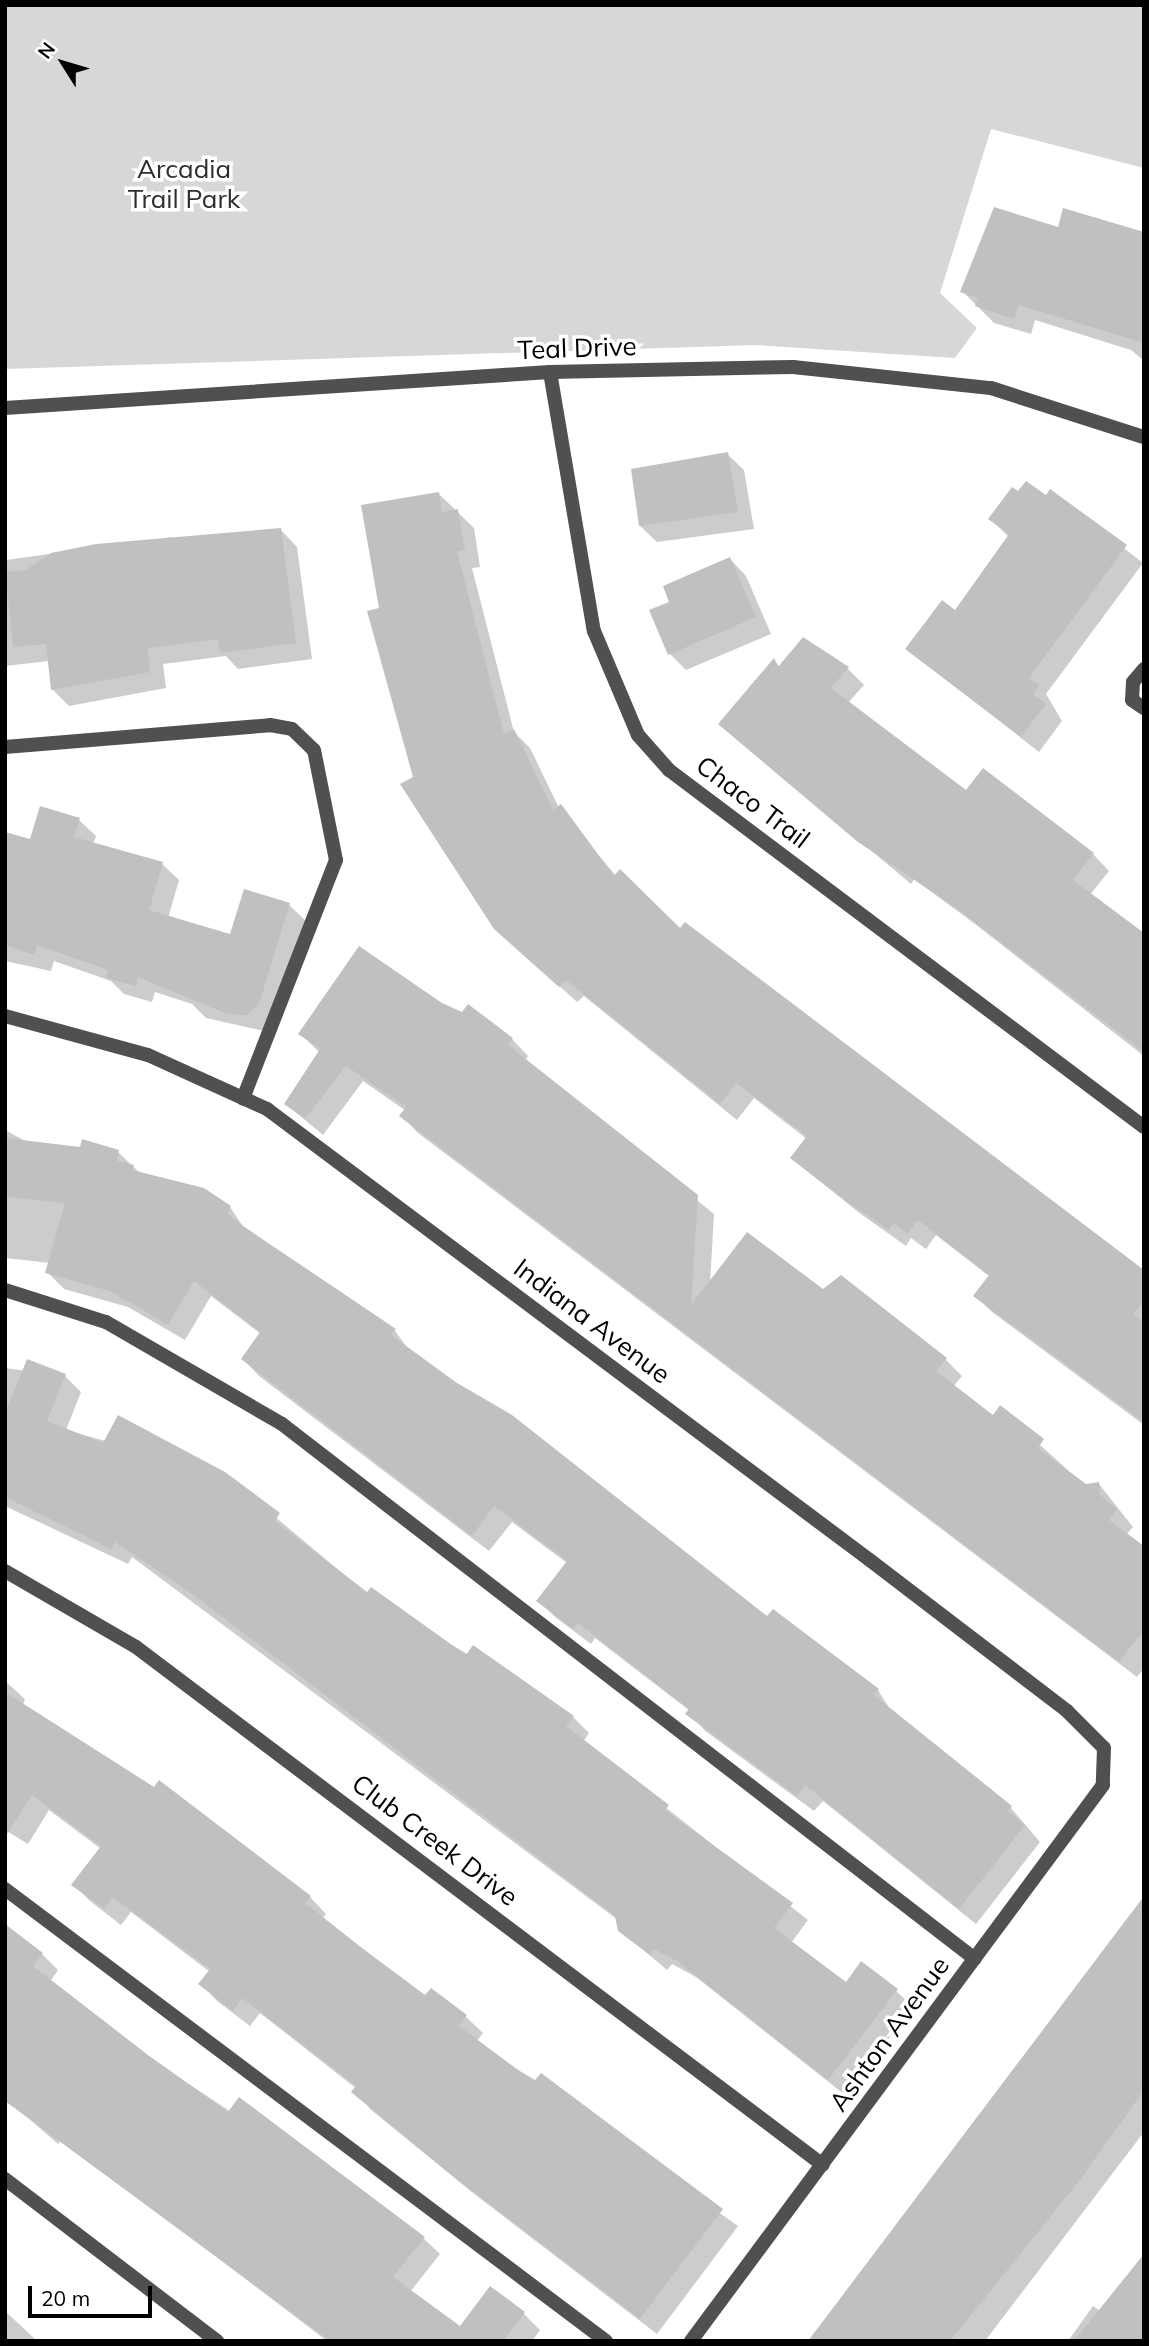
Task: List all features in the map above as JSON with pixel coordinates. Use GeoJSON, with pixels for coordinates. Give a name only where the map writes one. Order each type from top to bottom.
{"type":"FeatureCollection","features":[{"type":"Feature","properties":{"kind":"street","name":"Teal Drive"},"geometry":{"type":"LineString","coordinates":[[5,408],[550,372],[793,366],[918,376],[991,388],[1144,437]]}},
{"type":"Feature","properties":{"kind":"street","name":"Chaco Trail"},"geometry":{"type":"LineString","coordinates":[[550,372],[594,631],[638,735],[669,769],[1144,1127]]}},
{"type":"Feature","properties":{"kind":"street"},"geometry":{"type":"LineString","coordinates":[[1144,669],[1133,682],[1132,700],[1144,708]]}},
{"type":"Feature","properties":{"kind":"street"},"geometry":{"type":"LineString","coordinates":[[5,747],[270,725],[292,729],[314,750],[336,860],[243,1098]]}},
{"type":"Feature","properties":{"kind":"street","name":"Indiana Avenue"},"geometry":{"type":"LineString","coordinates":[[5,1016],[148,1055],[267,1109],[871,1561],[1067,1711],[1104,1748]]}},
{"type":"Feature","properties":{"kind":"street"},"geometry":{"type":"LineString","coordinates":[[5,1290],[106,1322],[282,1424],[975,1959]]}},
{"type":"Feature","properties":{"kind":"street","name":"Club Creek Drive"},"geometry":{"type":"LineString","coordinates":[[5,1572],[136,1647],[823,2165]]}},
{"type":"Feature","properties":{"kind":"street","name":"Ashton Avenue"},"geometry":{"type":"LineString","coordinates":[[691,2341],[1103,1786],[1104,1748]]}},
{"type":"Feature","properties":{"kind":"street"},"geometry":{"type":"LineString","coordinates":[[5,1889],[606,2341]]}},
{"type":"Feature","properties":{"kind":"street"},"geometry":{"type":"LineString","coordinates":[[5,2179],[217,2341]]}},
{"type":"Feature","properties":{"kind":"green space","name":"Arcadia Trail Park"},"geometry":{"type":"Polygon","coordinates":[[[5,5],[1144,5],[1144,168],[991,129],[940,293],[977,328],[955,358],[756,345],[5,369],[5,5]]]}},
{"type":"Feature","properties":{"kind":"building"},"geometry":{"type":"Polygon","coordinates":[[[994,207],[1058,227],[1063,208],[1144,232],[1144,343],[1019,305],[1014,319],[975,306],[978,298],[960,292],[994,207]]]}},
{"type":"Feature","properties":{"kind":"building"},"geometry":{"type":"Polygon","coordinates":[[[728,452],[738,512],[639,526],[631,469],[728,452]]]}},
{"type":"Feature","properties":{"kind":"building"},"geometry":{"type":"Polygon","coordinates":[[[1026,481],[1046,495],[1050,489],[1127,545],[1029,678],[1039,685],[1033,694],[1046,704],[1021,737],[905,649],[942,600],[955,610],[1009,534],[988,519],[1012,487],[1018,491],[1026,481]]]}},
{"type":"Feature","properties":{"kind":"building"},"geometry":{"type":"Polygon","coordinates":[[[439,492],[442,512],[458,509],[465,550],[457,552],[504,734],[514,729],[553,810],[561,804],[614,876],[620,869],[680,928],[685,922],[1144,1270],[1144,1301],[1133,1314],[1144,1322],[1144,1422],[973,1296],[989,1275],[918,1220],[908,1234],[894,1223],[889,1230],[839,1196],[790,1158],[807,1136],[736,1083],[720,1104],[566,980],[559,987],[494,929],[400,784],[413,777],[367,611],[379,608],[361,505],[439,492]]]}},
{"type":"Feature","properties":{"kind":"building"},"geometry":{"type":"Polygon","coordinates":[[[281,528],[296,643],[220,653],[218,639],[148,648],[150,672],[51,690],[46,644],[13,647],[5,572],[26,570],[51,553],[96,544],[281,528]]]}},
{"type":"Feature","properties":{"kind":"building"},"geometry":{"type":"Polygon","coordinates":[[[730,557],[756,617],[668,655],[649,610],[669,602],[663,586],[730,557]]]}},
{"type":"Feature","properties":{"kind":"building"},"geometry":{"type":"Polygon","coordinates":[[[803,637],[849,667],[831,688],[966,790],[983,768],[1094,853],[1073,880],[1144,933],[1144,1052],[956,908],[858,842],[718,724],[774,658],[778,667],[803,637]]]}},
{"type":"Feature","properties":{"kind":"building"},"geometry":{"type":"Polygon","coordinates":[[[40,806],[80,818],[74,837],[163,862],[149,910],[230,934],[244,889],[290,903],[259,1004],[247,1015],[227,1014],[138,977],[136,986],[106,978],[108,970],[37,945],[34,955],[5,945],[5,832],[30,839],[40,806]]]}},
{"type":"Feature","properties":{"kind":"building"},"geometry":{"type":"Polygon","coordinates":[[[359,946],[442,1003],[462,1012],[468,1004],[513,1038],[508,1045],[698,1195],[691,1305],[747,1232],[823,1289],[841,1275],[947,1358],[936,1371],[993,1415],[1000,1405],[1044,1439],[1038,1448],[1086,1484],[1099,1482],[1100,1495],[1117,1509],[1109,1520],[1144,1546],[1144,1630],[1119,1662],[399,1116],[406,1107],[346,1066],[305,1119],[284,1104],[320,1049],[298,1034],[359,946]]]}},
{"type":"Feature","properties":{"kind":"building"},"geometry":{"type":"Polygon","coordinates":[[[5,1138],[80,1147],[82,1139],[119,1150],[117,1161],[134,1165],[132,1170],[204,1188],[231,1206],[227,1213],[243,1226],[396,1329],[391,1335],[457,1383],[512,1415],[767,1616],[773,1609],[879,1689],[874,1695],[1012,1806],[1008,1811],[1025,1825],[959,1909],[805,1785],[797,1796],[685,1714],[689,1709],[578,1623],[573,1629],[536,1601],[567,1561],[494,1506],[472,1536],[241,1359],[260,1332],[194,1281],[168,1325],[110,1291],[45,1273],[65,1203],[5,1197],[5,1138]]]}},
{"type":"Feature","properties":{"kind":"building"},"geometry":{"type":"Polygon","coordinates":[[[27,1359],[66,1374],[47,1421],[103,1443],[118,1415],[225,1472],[280,1513],[275,1521],[367,1592],[371,1587],[466,1655],[473,1645],[574,1716],[566,1726],[669,1805],[665,1810],[793,1903],[774,1928],[846,1982],[861,1961],[898,1989],[828,2080],[677,1961],[654,1949],[650,1955],[618,1931],[615,1916],[191,1593],[115,1542],[111,1549],[5,1497],[5,1414],[27,1359]]]}},
{"type":"Feature","properties":{"kind":"building"},"geometry":{"type":"Polygon","coordinates":[[[5,1692],[154,1787],[159,1780],[311,1896],[305,1903],[362,1948],[425,1995],[431,1988],[467,2015],[459,2026],[535,2080],[541,2073],[723,2209],[640,2319],[454,2177],[351,2092],[356,2086],[242,1998],[233,2011],[198,1984],[210,1969],[113,1897],[104,1909],[71,1885],[101,1846],[32,1795],[5,1837],[5,1692]]]}},
{"type":"Feature","properties":{"kind":"building"},"geometry":{"type":"Polygon","coordinates":[[[1144,1896],[1144,2090],[1079,2181],[950,2341],[808,2341],[1144,1896]]]}},
{"type":"Feature","properties":{"kind":"building"},"geometry":{"type":"Polygon","coordinates":[[[5,1924],[43,1953],[33,1966],[148,2055],[228,2112],[239,2097],[425,2237],[393,2277],[460,2326],[490,2286],[525,2312],[503,2341],[330,2341],[5,2101],[5,1924]]]}},
{"type":"Feature","properties":{"kind":"building"},"geometry":{"type":"Polygon","coordinates":[[[1144,2254],[1144,2341],[1074,2341],[1144,2254]]]}}]}
